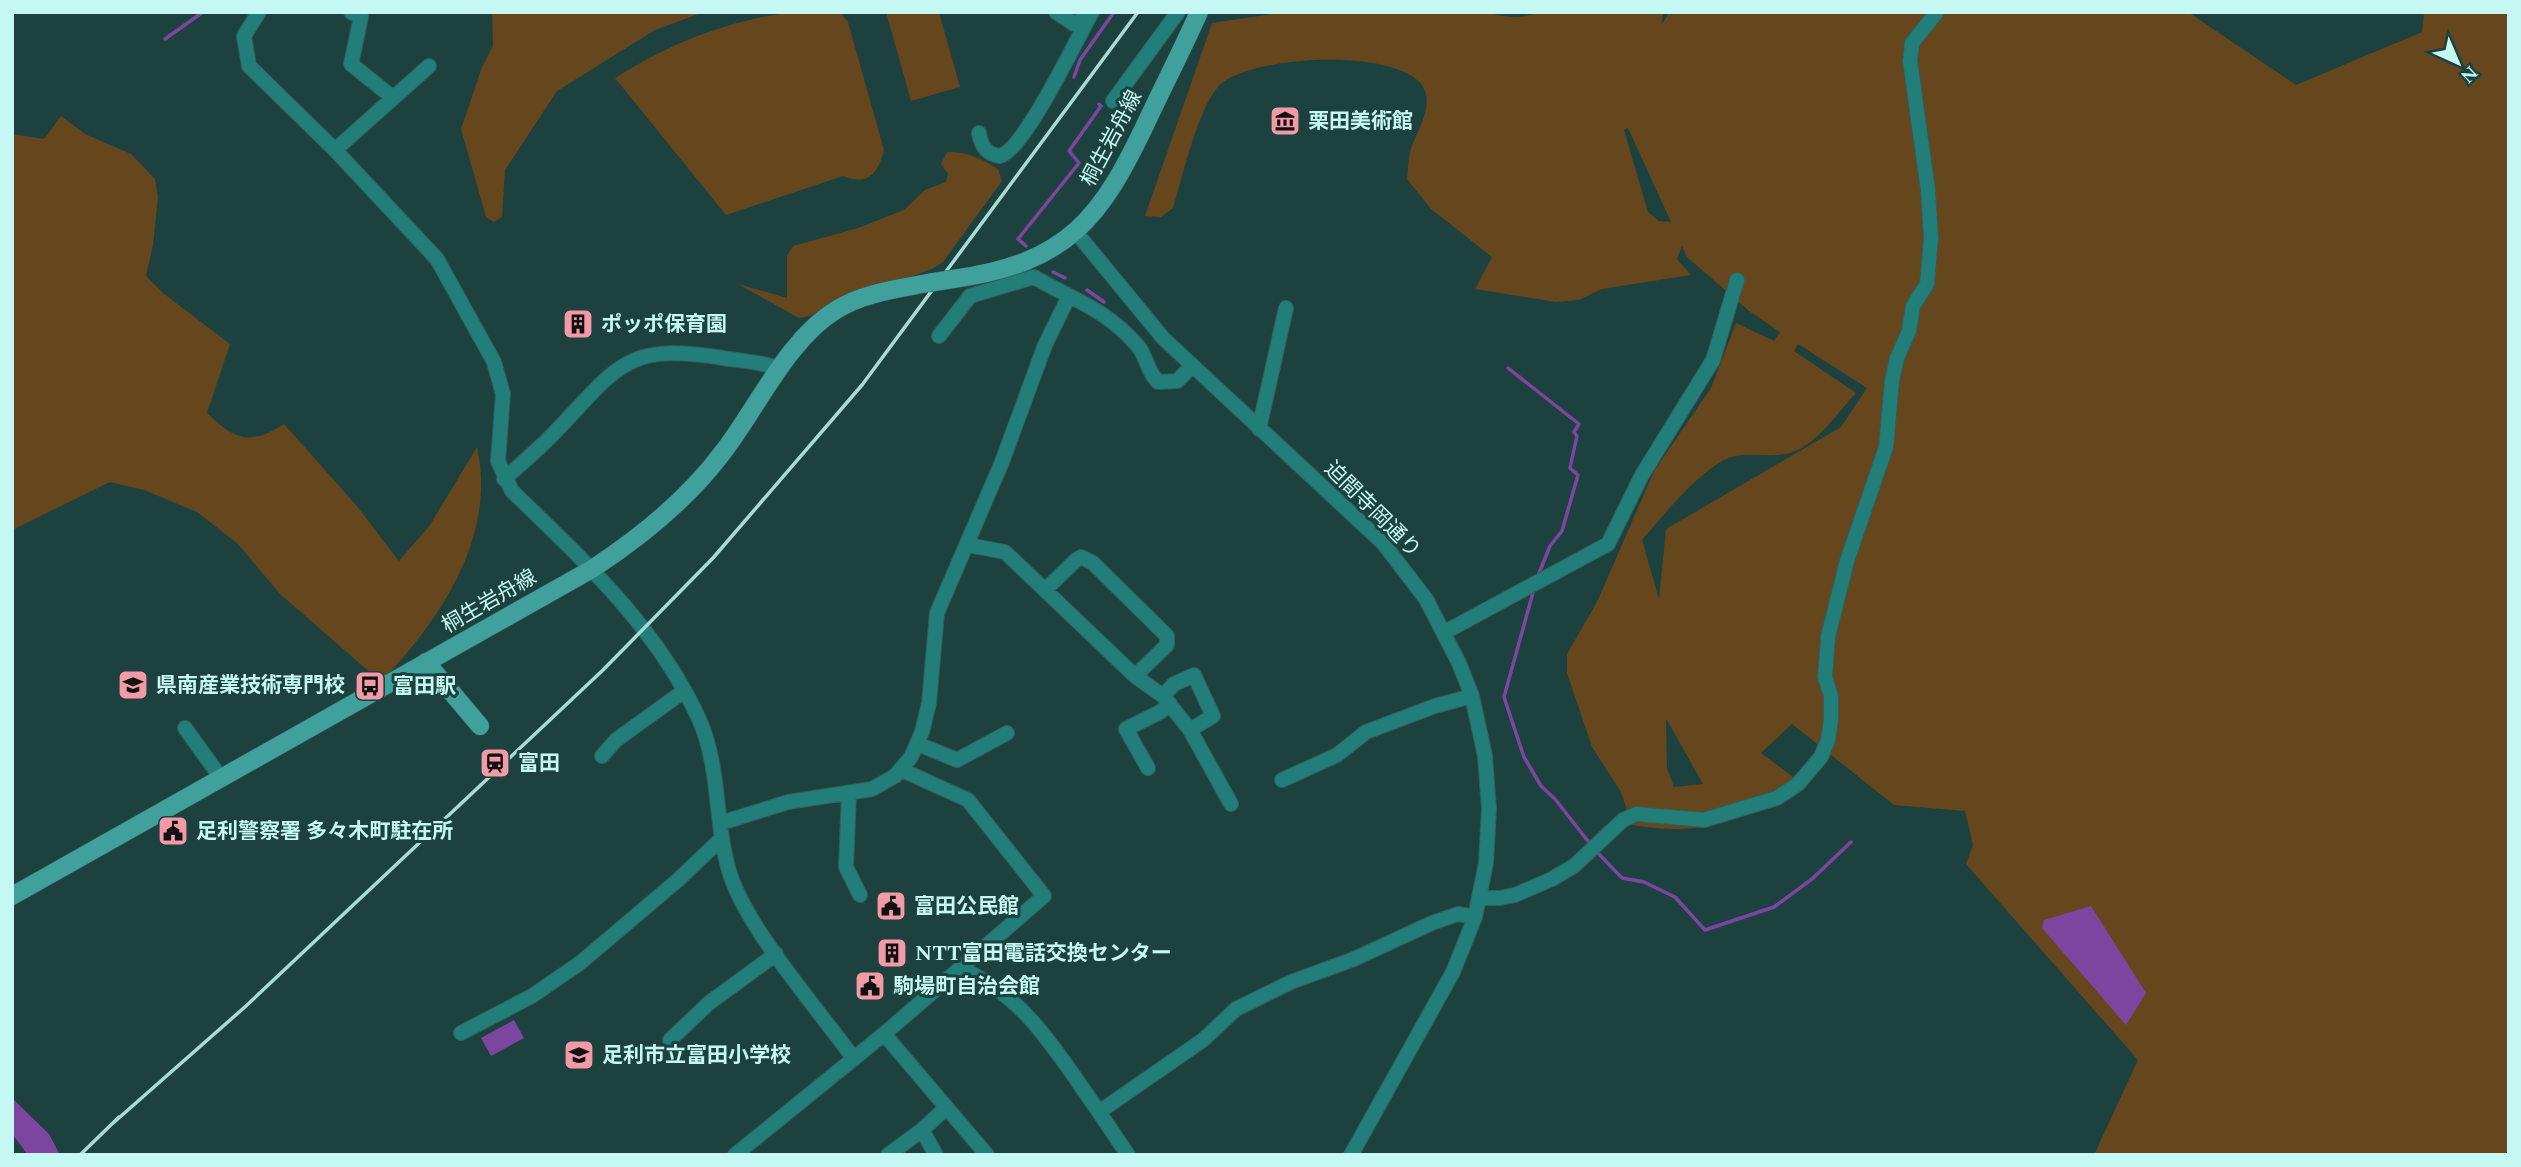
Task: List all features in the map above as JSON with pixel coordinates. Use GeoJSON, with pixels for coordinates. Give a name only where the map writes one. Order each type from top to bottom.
{"type":"FeatureCollection","features":[{"type":"Feature","properties":{"kind":"main road","name":"桐生岩舟線"},"geometry":{"type":"LineString","coordinates":[[12,896],[592,569],[643,532],[695,485],[724,450],[807,335],[836,310],[871,295],[999,272],[1032,260],[1075,231],[1101,206],[1113,189],[1199,12]]}},
{"type":"Feature","properties":{"kind":"main road"},"geometry":{"type":"LineString","coordinates":[[426,663],[480,726]]}},
{"type":"Feature","properties":{"kind":"street"},"geometry":{"type":"LineString","coordinates":[[259,12],[244,36],[249,66],[335,150],[437,259],[494,362],[503,394],[498,461],[504,479],[512,491],[592,569],[645,628],[684,691],[699,720],[714,769],[722,831],[735,884],[776,954],[854,1059]]}},
{"type":"Feature","properties":{"kind":"street"},"geometry":{"type":"LineString","coordinates":[[351,12],[361,17],[351,64],[392,97]]}},
{"type":"Feature","properties":{"kind":"street"},"geometry":{"type":"LineString","coordinates":[[1056,12],[1074,24],[1082,22],[1092,12]]}},
{"type":"Feature","properties":{"kind":"street"},"geometry":{"type":"LineString","coordinates":[[979,133],[980,141],[988,152],[1000,156],[1009,151],[1037,113],[1092,12]]}},
{"type":"Feature","properties":{"kind":"street"},"geometry":{"type":"LineString","coordinates":[[1113,101],[1178,12]]}},
{"type":"Feature","properties":{"kind":"street"},"geometry":{"type":"LineString","coordinates":[[1480,898],[1507,897],[1552,880],[1574,866],[1623,821],[1636,814],[1704,820],[1777,798],[1798,784],[1821,757],[1828,740],[1831,720],[1831,696],[1825,677],[1828,638],[1847,561],[1886,447],[1892,381],[1897,358],[1909,331],[1913,306],[1927,284],[1931,238],[1928,190],[1910,61],[1912,43],[1937,12]]}},
{"type":"Feature","properties":{"kind":"street"},"geometry":{"type":"LineString","coordinates":[[335,150],[429,66]]}},
{"type":"Feature","properties":{"kind":"street","name":"迫間寺岡通り"},"geometry":{"type":"LineString","coordinates":[[1075,231],[1132,303],[1192,366],[1383,543],[1426,599],[1445,632],[1472,696],[1482,734],[1488,786],[1488,837],[1475,917],[1454,972],[1351,1155]]}},
{"type":"Feature","properties":{"kind":"street"},"geometry":{"type":"LineString","coordinates":[[939,336],[970,296],[1034,277],[1098,309],[1117,324],[1139,347],[1158,382],[1177,381],[1192,366]]}},
{"type":"Feature","properties":{"kind":"street"},"geometry":{"type":"LineString","coordinates":[[1445,632],[1518,590],[1608,544],[1642,475],[1713,360],[1737,279]]}},
{"type":"Feature","properties":{"kind":"street"},"geometry":{"type":"LineString","coordinates":[[461,1033],[532,996],[580,963],[722,831],[788,802],[880,786],[902,770],[918,744],[929,703],[937,613],[968,545],[1045,345],[1069,296]]}},
{"type":"Feature","properties":{"kind":"street"},"geometry":{"type":"LineString","coordinates":[[1259,429],[1286,308]]}},
{"type":"Feature","properties":{"kind":"street"},"geometry":{"type":"LineString","coordinates":[[504,479],[555,433],[611,373],[629,362],[658,353],[696,355],[781,369]]}},
{"type":"Feature","properties":{"kind":"street"},"geometry":{"type":"LineString","coordinates":[[968,545],[1005,552],[1135,676],[1166,700],[1190,730],[1231,804]]}},
{"type":"Feature","properties":{"kind":"street"},"geometry":{"type":"LineString","coordinates":[[1045,590],[1076,559],[1081,557],[1093,563],[1167,636],[1167,645],[1135,676]]}},
{"type":"Feature","properties":{"kind":"street"},"geometry":{"type":"LineString","coordinates":[[1147,768],[1126,729],[1160,712],[1174,684],[1194,675],[1213,716],[1190,730]]}},
{"type":"Feature","properties":{"kind":"street"},"geometry":{"type":"LineString","coordinates":[[602,756],[616,740],[684,691]]}},
{"type":"Feature","properties":{"kind":"street"},"geometry":{"type":"LineString","coordinates":[[1282,780],[1337,755],[1366,732],[1435,706],[1472,696]]}},
{"type":"Feature","properties":{"kind":"street"},"geometry":{"type":"LineString","coordinates":[[185,728],[221,778]]}},
{"type":"Feature","properties":{"kind":"street"},"geometry":{"type":"LineString","coordinates":[[918,744],[957,760],[1006,733]]}},
{"type":"Feature","properties":{"kind":"street"},"geometry":{"type":"LineString","coordinates":[[735,1155],[962,970],[1044,896],[968,800],[902,770]]}},
{"type":"Feature","properties":{"kind":"street"},"geometry":{"type":"LineString","coordinates":[[849,793],[846,867],[860,895]]}},
{"type":"Feature","properties":{"kind":"street"},"geometry":{"type":"LineString","coordinates":[[1099,1112],[1203,1040],[1236,1009],[1291,982],[1354,959],[1432,923],[1458,914],[1475,917]]}},
{"type":"Feature","properties":{"kind":"street"},"geometry":{"type":"LineString","coordinates":[[670,1040],[709,1003],[776,954]]}},
{"type":"Feature","properties":{"kind":"street"},"geometry":{"type":"LineString","coordinates":[[962,970],[990,982],[1034,1021],[1128,1155]]}},
{"type":"Feature","properties":{"kind":"street"},"geometry":{"type":"LineString","coordinates":[[884,1034],[987,1155]]}},
{"type":"Feature","properties":{"kind":"street"},"geometry":{"type":"LineString","coordinates":[[888,1155],[946,1108]]}},
{"type":"Feature","properties":{"kind":"street"},"geometry":{"type":"LineString","coordinates":[[922,1130],[936,1155]]}},
{"type":"Feature","properties":{"kind":"shaded area"},"geometry":{"type":"Polygon","coordinates":[[[492,12],[704,12],[655,30],[557,91],[505,170],[502,217],[494,222],[486,217],[461,129],[482,67],[493,46],[492,12]]]}},
{"type":"Feature","properties":{"kind":"shaded area"},"geometry":{"type":"Polygon","coordinates":[[[795,12],[840,12],[848,22],[884,150],[882,158],[871,176],[859,180],[843,176],[726,215],[615,78],[657,54],[701,34],[747,20],[795,12]]]}},
{"type":"Feature","properties":{"kind":"shaded area"},"geometry":{"type":"Polygon","coordinates":[[[886,12],[939,12],[960,87],[911,101],[886,12]]]}},
{"type":"Feature","properties":{"kind":"shaded area"},"geometry":{"type":"Polygon","coordinates":[[[1286,12],[1487,12],[1514,17],[1540,12],[1663,12],[1662,25],[1669,12],[2188,12],[2296,85],[2422,32],[2424,12],[2509,12],[2509,1155],[2094,1155],[2138,1060],[1966,864],[1973,845],[1965,811],[1894,805],[1792,724],[1761,753],[1796,779],[1754,806],[1720,823],[1702,827],[1683,829],[1632,825],[1621,792],[1592,747],[1567,673],[1567,654],[1597,602],[1654,471],[1711,388],[1736,323],[1774,341],[1780,332],[1749,311],[1687,257],[1682,246],[1677,259],[1691,275],[1602,289],[1579,300],[1556,302],[1475,289],[1492,257],[1431,209],[1407,179],[1410,152],[1425,114],[1425,91],[1413,77],[1389,67],[1359,61],[1290,62],[1258,68],[1233,77],[1217,88],[1203,113],[1191,145],[1173,208],[1161,217],[1145,216],[1212,23],[1286,12]],[[1628,128],[1624,130],[1648,212],[1659,221],[1671,222],[1628,128]],[[1798,344],[1794,351],[1856,393],[1827,426],[1802,448],[1785,454],[1741,455],[1724,460],[1701,476],[1680,497],[1642,540],[1659,599],[1666,529],[1841,427],[1867,388],[1798,344]],[[1666,720],[1667,768],[1674,787],[1703,784],[1666,720]]]}},
{"type":"Feature","properties":{"kind":"shaded area"},"geometry":{"type":"Polygon","coordinates":[[[61,116],[85,134],[131,154],[155,179],[158,197],[153,245],[146,276],[163,293],[230,344],[207,413],[217,422],[243,437],[262,435],[284,424],[356,505],[399,561],[430,525],[477,447],[481,480],[479,513],[471,545],[459,575],[424,632],[381,682],[279,593],[238,544],[197,512],[144,490],[110,482],[12,530],[12,134],[44,139],[61,116]]]}},
{"type":"Feature","properties":{"kind":"shaded area"},"geometry":{"type":"Polygon","coordinates":[[[947,152],[968,154],[986,162],[998,169],[1002,181],[943,262],[932,269],[856,291],[811,315],[799,318],[738,284],[787,298],[787,256],[793,246],[858,228],[904,210],[925,190],[946,182],[948,174],[941,164],[947,152]]]}},
{"type":"Feature","properties":{"kind":"shaded area"},"geometry":{"type":"Polygon","coordinates":[[[2091,906],[2146,993],[2126,1025],[2042,928],[2044,920],[2091,906]]]}},
{"type":"Feature","properties":{"kind":"shaded area"},"geometry":{"type":"Polygon","coordinates":[[[514,1020],[524,1038],[491,1056],[481,1038],[514,1020]]]}},
{"type":"Feature","properties":{"kind":"shaded area"},"geometry":{"type":"Polygon","coordinates":[[[12,1098],[49,1134],[60,1155],[28,1155],[12,1134],[12,1098]]]}},
{"type":"Feature","properties":{"kind":"waterway"},"geometry":{"type":"LineString","coordinates":[[165,39],[203,12]]}},
{"type":"Feature","properties":{"kind":"waterway"},"geometry":{"type":"LineString","coordinates":[[1074,77],[1080,60],[1114,12]]}},
{"type":"Feature","properties":{"kind":"waterway"},"geometry":{"type":"LineString","coordinates":[[1026,246],[1018,239],[1079,163],[1069,151],[1101,106],[1099,104]]}},
{"type":"Feature","properties":{"kind":"waterway"},"geometry":{"type":"LineString","coordinates":[[1053,272],[1065,278]]}},
{"type":"Feature","properties":{"kind":"waterway"},"geometry":{"type":"LineString","coordinates":[[1087,290],[1104,302]]}},
{"type":"Feature","properties":{"kind":"waterway"},"geometry":{"type":"LineString","coordinates":[[1508,368],[1579,424],[1574,432],[1577,436],[1570,468],[1578,475],[1562,531],[1550,546],[1537,578]]}},
{"type":"Feature","properties":{"kind":"waterway"},"geometry":{"type":"LineString","coordinates":[[1534,589],[1504,697],[1524,757],[1541,786],[1555,799],[1591,845]]}},
{"type":"Feature","properties":{"kind":"waterway"},"geometry":{"type":"LineString","coordinates":[[1596,851],[1622,878],[1644,882],[1675,897],[1705,930],[1774,907],[1812,879],[1851,842]]}},
{"type":"Feature","properties":{"kind":"railway"},"geometry":{"type":"LineString","coordinates":[[112,1124],[246,1006],[603,670],[713,558],[862,385],[1138,12]]}},
{"type":"Feature","properties":{"kind":"railway"},"geometry":{"type":"LineString","coordinates":[[80,1155],[119,1117]]}},
{"type":"Feature","properties":{"kind":"place","name":"栗田美術館"},"geometry":{"type":"Point","coordinates":[1285,121]}},
{"type":"Feature","properties":{"kind":"place","name":"ポッポ保育園"},"geometry":{"type":"Point","coordinates":[578,324]}},
{"type":"Feature","properties":{"kind":"place","name":"県南産業技術専門校"},"geometry":{"type":"Point","coordinates":[133,685]}},
{"type":"Feature","properties":{"kind":"place","name":"富田駅"},"geometry":{"type":"Point","coordinates":[370,686]}},
{"type":"Feature","properties":{"kind":"place","name":"富田"},"geometry":{"type":"Point","coordinates":[495,763]}},
{"type":"Feature","properties":{"kind":"place","name":"足利警察署 多々木町駐在所"},"geometry":{"type":"Point","coordinates":[173,831]}},
{"type":"Feature","properties":{"kind":"place","name":"富田公民館"},"geometry":{"type":"Point","coordinates":[891,906]}},
{"type":"Feature","properties":{"kind":"place","name":"NTT富田電話交換センター"},"geometry":{"type":"Point","coordinates":[892,953]}},
{"type":"Feature","properties":{"kind":"place","name":"駒場町自治会館"},"geometry":{"type":"Point","coordinates":[870,986]}},
{"type":"Feature","properties":{"kind":"place","name":"足利市立富田小学校"},"geometry":{"type":"Point","coordinates":[579,1055]}}]}
